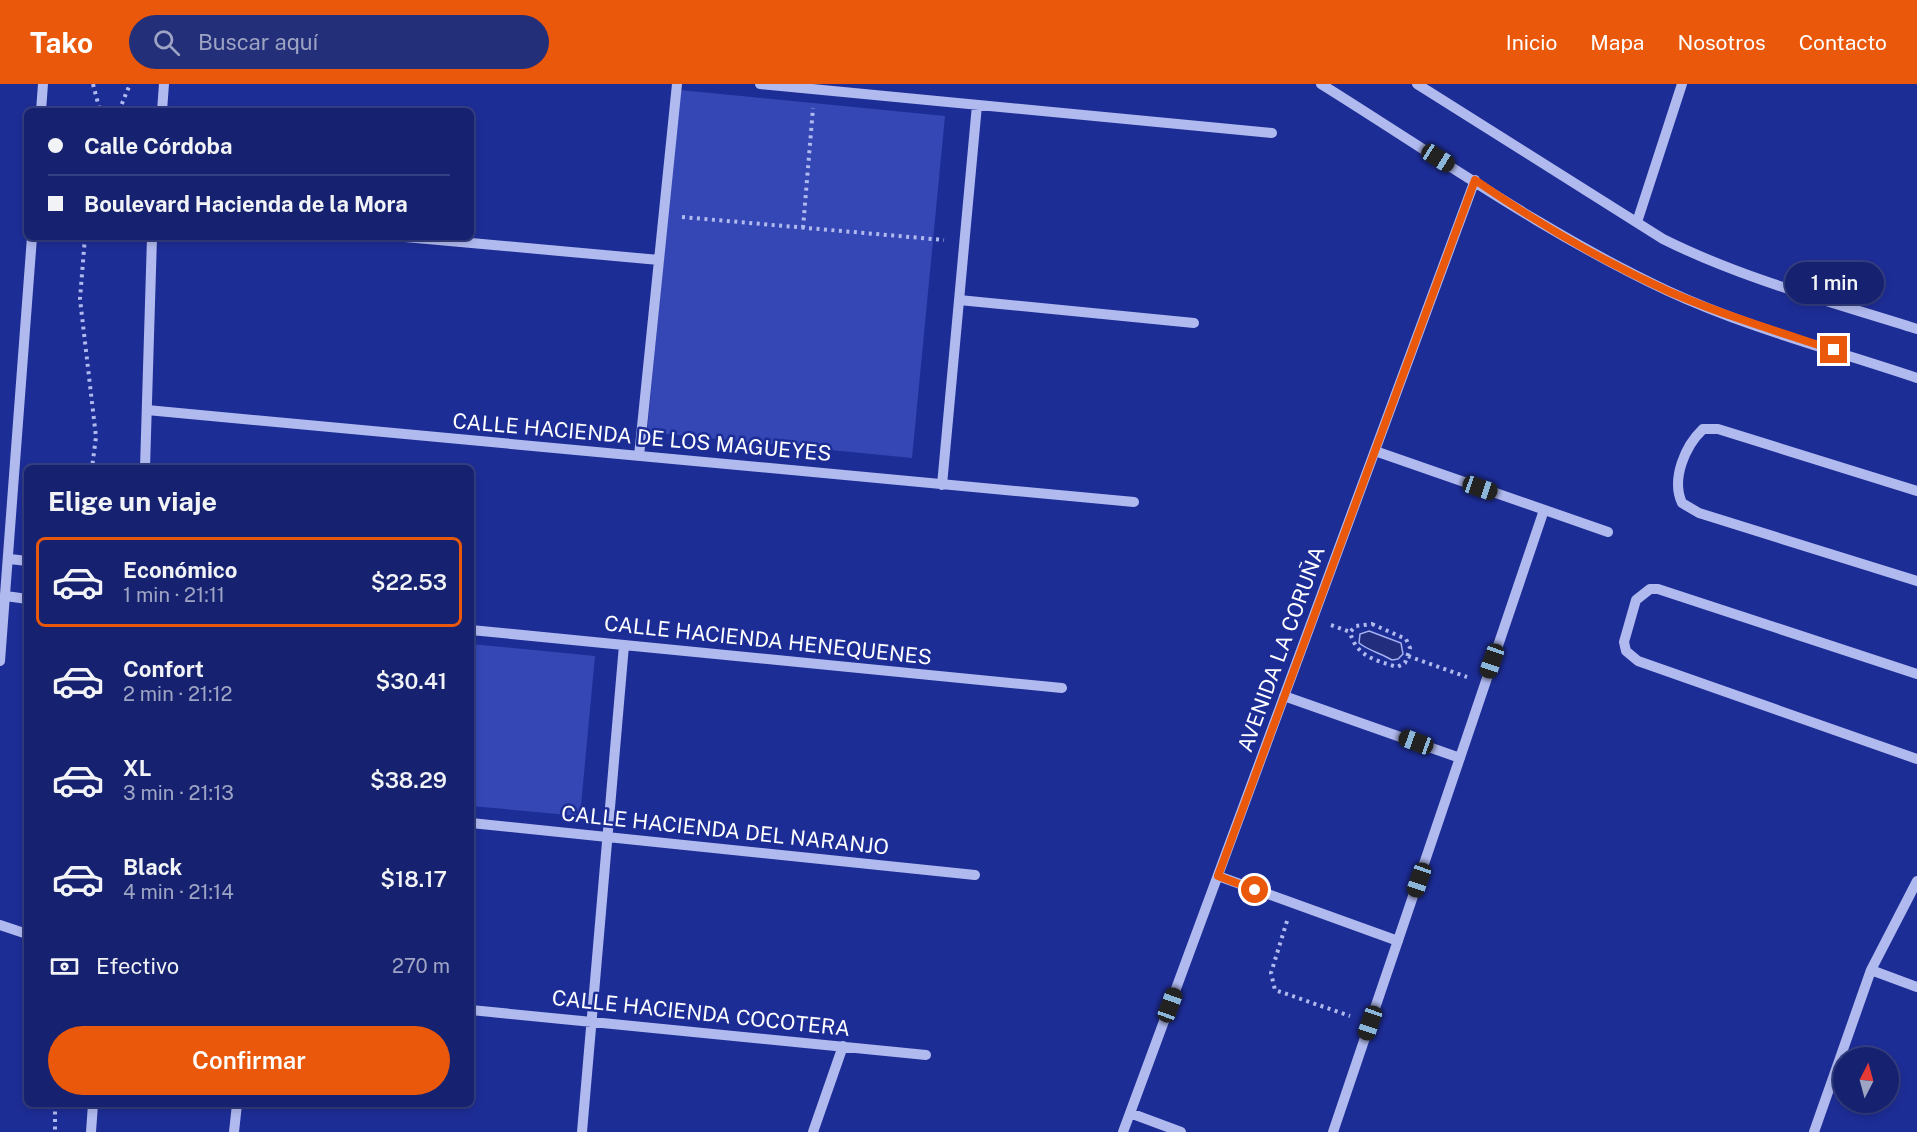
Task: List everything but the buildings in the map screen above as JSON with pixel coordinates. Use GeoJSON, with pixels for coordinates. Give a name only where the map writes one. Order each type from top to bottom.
{"type":"FeatureCollection","features":[{"type":"Feature","properties":{"kind":"street"},"geometry":{"type":"LineString","coordinates":[[41,108],[43,84]]}},
{"type":"Feature","properties":{"kind":"street"},"geometry":{"type":"LineString","coordinates":[[162,108],[164,84]]}},
{"type":"Feature","properties":{"kind":"street"},"geometry":{"type":"LineString","coordinates":[[639,456],[677,84]]}},
{"type":"Feature","properties":{"kind":"street"},"geometry":{"type":"LineString","coordinates":[[760,84],[1272,133]]}},
{"type":"Feature","properties":{"kind":"street"},"geometry":{"type":"LineString","coordinates":[[1417,84],[1637,222],[1695,254],[1741,273],[1917,329]]}},
{"type":"Feature","properties":{"kind":"street"},"geometry":{"type":"LineString","coordinates":[[1637,222],[1682,84]]}},
{"type":"Feature","properties":{"kind":"street"},"geometry":{"type":"LineString","coordinates":[[1327,86],[1519,210],[1626,271],[1730,316],[1917,378]]}},
{"type":"Feature","properties":{"kind":"street"},"geometry":{"type":"LineString","coordinates":[[942,485],[977,105]]}},
{"type":"Feature","properties":{"kind":"street","name":"AVENIDA LA CORUÑA"},"geometry":{"type":"LineString","coordinates":[[1123,1132],[1475,180]]}},
{"type":"Feature","properties":{"kind":"street"},"geometry":{"type":"LineString","coordinates":[[0,661],[10,559],[32,240]]}},
{"type":"Feature","properties":{"kind":"street"},"geometry":{"type":"LineString","coordinates":[[145,465],[152,240]]}},
{"type":"Feature","properties":{"kind":"street"},"geometry":{"type":"LineString","coordinates":[[438,240],[659,260]]}},
{"type":"Feature","properties":{"kind":"street"},"geometry":{"type":"LineString","coordinates":[[959,300],[1194,323]]}},
{"type":"Feature","properties":{"kind":"street","name":"CALLE HACIENDA DE LOS MAGUEYES"},"geometry":{"type":"LineString","coordinates":[[147,410],[1134,502]]}},
{"type":"Feature","properties":{"kind":"street"},"geometry":{"type":"LineString","coordinates":[[1917,491],[1718,429],[1703,429],[1695,437],[1685,456],[1677,483],[1682,503],[1699,513],[1917,581]]}},
{"type":"Feature","properties":{"kind":"street"},"geometry":{"type":"LineString","coordinates":[[1375,451],[1608,532]]}},
{"type":"Feature","properties":{"kind":"street"},"geometry":{"type":"LineString","coordinates":[[1333,1132],[1544,510]]}},
{"type":"Feature","properties":{"kind":"street"},"geometry":{"type":"LineString","coordinates":[[10,559],[24,561]]}},
{"type":"Feature","properties":{"kind":"street"},"geometry":{"type":"LineString","coordinates":[[1917,674],[1658,589],[1650,590],[1636,600],[1624,642],[1626,651],[1638,661],[1917,759]]}},
{"type":"Feature","properties":{"kind":"street"},"geometry":{"type":"LineString","coordinates":[[6,596],[24,599]]}},
{"type":"Feature","properties":{"kind":"street","name":"CALLE HACIENDA HENEQUENES"},"geometry":{"type":"LineString","coordinates":[[474,630],[1062,688]]}},
{"type":"Feature","properties":{"kind":"street"},"geometry":{"type":"LineString","coordinates":[[582,1132],[624,645]]}},
{"type":"Feature","properties":{"kind":"street"},"geometry":{"type":"LineString","coordinates":[[1284,696],[1460,758]]}},
{"type":"Feature","properties":{"kind":"street","name":"CALLE HACIENDA DEL NARANJO"},"geometry":{"type":"LineString","coordinates":[[474,823],[975,875]]}},
{"type":"Feature","properties":{"kind":"street"},"geometry":{"type":"LineString","coordinates":[[1218,876],[1398,941]]}},
{"type":"Feature","properties":{"kind":"street"},"geometry":{"type":"LineString","coordinates":[[1814,1132],[1871,970],[1917,881]]}},
{"type":"Feature","properties":{"kind":"street"},"geometry":{"type":"LineString","coordinates":[[0,925],[24,933]]}},
{"type":"Feature","properties":{"kind":"street"},"geometry":{"type":"LineString","coordinates":[[1871,970],[1917,987]]}},
{"type":"Feature","properties":{"kind":"street","name":"CALLE HACIENDA COCOTERA"},"geometry":{"type":"LineString","coordinates":[[474,1010],[926,1055]]}},
{"type":"Feature","properties":{"kind":"street"},"geometry":{"type":"LineString","coordinates":[[813,1132],[843,1047]]}},
{"type":"Feature","properties":{"kind":"street"},"geometry":{"type":"LineString","coordinates":[[91,1132],[93,1107]]}},
{"type":"Feature","properties":{"kind":"street"},"geometry":{"type":"LineString","coordinates":[[234,1132],[237,1107]]}},
{"type":"Feature","properties":{"kind":"street"},"geometry":{"type":"LineString","coordinates":[[1130,1113],[1181,1132]]}},
{"type":"Feature","properties":{"kind":"path"},"geometry":{"type":"LineString","coordinates":[[93,84],[99,108]]}},
{"type":"Feature","properties":{"kind":"path"},"geometry":{"type":"LineString","coordinates":[[120,108],[130,84]]}},
{"type":"Feature","properties":{"kind":"path"},"geometry":{"type":"LineString","coordinates":[[803,228],[814,89]]}},
{"type":"Feature","properties":{"kind":"path"},"geometry":{"type":"LineString","coordinates":[[664,216],[965,242]]}},
{"type":"Feature","properties":{"kind":"path"},"geometry":{"type":"LineString","coordinates":[[85,240],[80,299],[96,436],[92,465]]}},
{"type":"Feature","properties":{"kind":"path"},"geometry":{"type":"LineString","coordinates":[[1372,624],[1406,639],[1410,648],[1408,656],[1405,663],[1397,667],[1365,656],[1354,645],[1350,632],[1356,626],[1372,624]]}},
{"type":"Feature","properties":{"kind":"path"},"geometry":{"type":"LineString","coordinates":[[1408,656],[1485,683]]}},
{"type":"Feature","properties":{"kind":"path"},"geometry":{"type":"LineString","coordinates":[[1292,903],[1271,973],[1275,990],[1370,1023]]}},
{"type":"Feature","properties":{"kind":"path"},"geometry":{"type":"LineString","coordinates":[[55,1107],[55,1132]]}},
{"type":"Feature","properties":{"kind":"shaded area"},"geometry":{"type":"Polygon","coordinates":[[[680,90],[945,116],[912,458],[647,432],[680,90]]]}},
{"type":"Feature","properties":{"kind":"shaded area"},"geometry":{"type":"Polygon","coordinates":[[[1369,631],[1401,643],[1403,654],[1398,659],[1392,660],[1363,646],[1359,643],[1360,634],[1369,631]]]}},
{"type":"Feature","properties":{"kind":"shaded area"},"geometry":{"type":"Polygon","coordinates":[[[474,644],[595,656],[580,816],[474,806],[474,644]]]}},
{"type":"Feature","properties":{"kind":"route"},"geometry":{"type":"LineString","coordinates":[[1255,890],[1218,876],[1475,180],[1519,210],[1626,271],[1730,316],[1834,350]]}}]}
